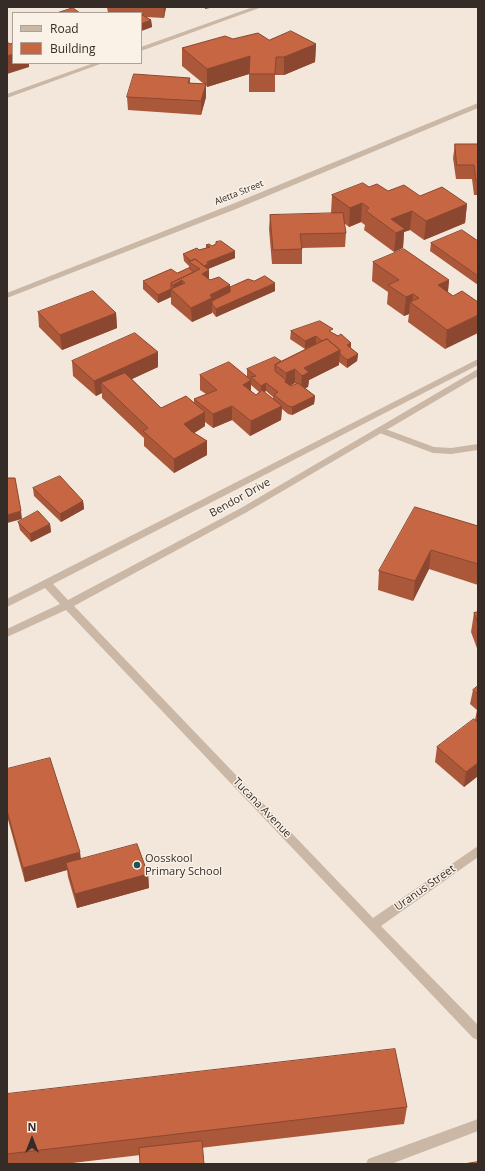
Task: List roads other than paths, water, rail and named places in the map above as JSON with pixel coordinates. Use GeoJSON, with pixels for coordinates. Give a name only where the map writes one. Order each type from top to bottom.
{"type":"FeatureCollection","features":[{"type":"Feature","properties":{"kind":"street"},"geometry":{"type":"LineString","coordinates":[[142,49],[259,7]]}},
{"type":"Feature","properties":{"kind":"street"},"geometry":{"type":"LineString","coordinates":[[7,96],[97,64]]}},
{"type":"Feature","properties":{"kind":"street","name":"Aletta Street"},"geometry":{"type":"LineString","coordinates":[[9,293],[233,207],[478,105]]}},
{"type":"Feature","properties":{"kind":"street","name":"Bendor Drive"},"geometry":{"type":"LineString","coordinates":[[7,603],[478,362]]}},
{"type":"Feature","properties":{"kind":"street","name":"Bendor Drive"},"geometry":{"type":"LineString","coordinates":[[7,633],[67,605],[244,510],[478,372]]}},
{"type":"Feature","properties":{"kind":"street"},"geometry":{"type":"LineString","coordinates":[[380,430],[433,450],[451,451],[478,447]]}},
{"type":"Feature","properties":{"kind":"street","name":"Tucana Avenue"},"geometry":{"type":"LineString","coordinates":[[46,582],[372,925],[478,1034]]}},
{"type":"Feature","properties":{"kind":"street","name":"Uranus Street"},"geometry":{"type":"LineString","coordinates":[[372,925],[478,851]]}},
{"type":"Feature","properties":{"kind":"street"},"geometry":{"type":"LineString","coordinates":[[373,1164],[478,1125]]}},
{"type":"Feature","properties":{"kind":"place","name":"Oosskool Primary School"},"geometry":{"type":"Point","coordinates":[137,865]}}]}
